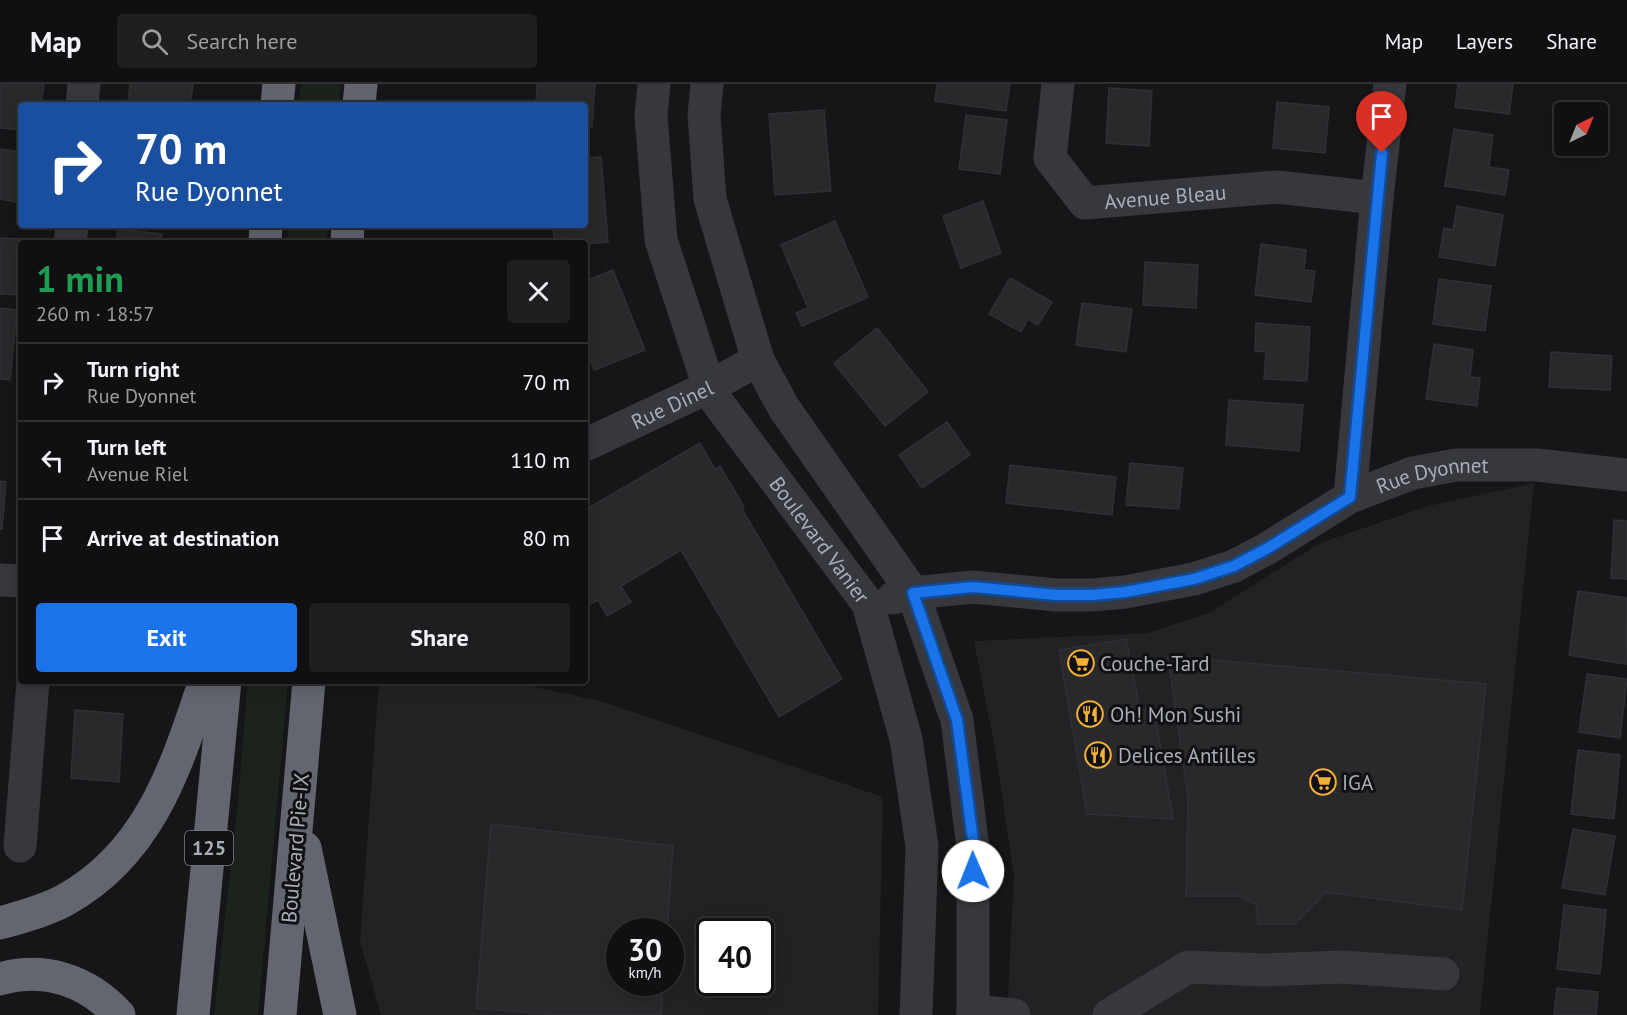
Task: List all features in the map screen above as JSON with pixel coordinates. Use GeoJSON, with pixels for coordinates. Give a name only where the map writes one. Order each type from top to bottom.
{"type":"FeatureCollection","features":[{"type":"Feature","properties":{"kind":"highway"},"geometry":{"type":"LineString","coordinates":[[277,102],[279,84]]}},
{"type":"Feature","properties":{"kind":"highway"},"geometry":{"type":"LineString","coordinates":[[359,102],[361,84]]}},
{"type":"Feature","properties":{"kind":"highway"},"geometry":{"type":"LineString","coordinates":[[0,923],[66,900],[107,869],[134,840],[153,812],[169,782],[204,684]]}},
{"type":"Feature","properties":{"kind":"highway","name":"125"},"geometry":{"type":"LineString","coordinates":[[193,1015],[225,684]]}},
{"type":"Feature","properties":{"kind":"highway","name":"Boulevard Pie-IX"},"geometry":{"type":"LineString","coordinates":[[280,1015],[309,684]]}},
{"type":"Feature","properties":{"kind":"highway"},"geometry":{"type":"LineString","coordinates":[[298,811],[340,1015]]}},
{"type":"Feature","properties":{"kind":"highway"},"geometry":{"type":"LineString","coordinates":[[0,979],[30,974],[66,979],[100,996],[119,1015]]}},
{"type":"Feature","properties":{"kind":"street"},"geometry":{"type":"LineString","coordinates":[[82,102],[84,84]]}},
{"type":"Feature","properties":{"kind":"street","name":"Boulevard Vanier"},"geometry":{"type":"LineString","coordinates":[[654,84],[651,116],[661,240],[709,387],[715,399],[868,604],[906,739],[922,846],[916,1015]]}},
{"type":"Feature","properties":{"kind":"street"},"geometry":{"type":"LineString","coordinates":[[707,84],[704,115],[710,199],[758,360],[784,408],[913,593],[957,720],[974,848],[973,1013],[1014,1015]]}},
{"type":"Feature","properties":{"kind":"street","name":"Avenue Bleau"},"geometry":{"type":"LineString","coordinates":[[1058,84],[1050,158],[1085,204],[1277,188],[1377,198]]}},
{"type":"Feature","properties":{"kind":"street"},"geometry":{"type":"LineString","coordinates":[[1350,497],[1389,84]]}},
{"type":"Feature","properties":{"kind":"street","name":"Rue Dinel"},"geometry":{"type":"LineString","coordinates":[[588,444],[709,387],[758,360]]}},
{"type":"Feature","properties":{"kind":"street","name":"Rue Dyonnet"},"geometry":{"type":"LineString","coordinates":[[868,604],[913,593],[973,587],[1056,595],[1092,595],[1125,592],[1194,579],[1234,566],[1268,548],[1350,497],[1413,473],[1456,465],[1536,465],[1627,475]]}},
{"type":"Feature","properties":{"kind":"street"},"geometry":{"type":"LineString","coordinates":[[0,580],[18,581]]}},
{"type":"Feature","properties":{"kind":"street"},"geometry":{"type":"LineString","coordinates":[[20,846],[33,684]]}},
{"type":"Feature","properties":{"kind":"street"},"geometry":{"type":"LineString","coordinates":[[1109,1015],[1188,967],[1265,970],[1343,967],[1443,974]]}},
{"type":"Feature","properties":{"kind":"shaded area"},"geometry":{"type":"Polygon","coordinates":[[[301,84],[341,84],[339,102],[299,102],[301,84]]]}},
{"type":"Feature","properties":{"kind":"shaded area"},"geometry":{"type":"Polygon","coordinates":[[[288,228],[328,228],[327,240],[287,240],[288,228]]]}},
{"type":"Feature","properties":{"kind":"shaded area"},"geometry":{"type":"Polygon","coordinates":[[[1534,483],[1480,1015],[1007,1015],[1014,876],[995,749],[974,641],[1147,633],[1209,613],[1320,543],[1428,506],[1534,483]]]}},
{"type":"Feature","properties":{"kind":"shaded area"},"geometry":{"type":"Polygon","coordinates":[[[248,684],[288,684],[258,1015],[214,1015],[238,802],[248,684]]]}},
{"type":"Feature","properties":{"kind":"shaded area"},"geometry":{"type":"Polygon","coordinates":[[[379,684],[523,684],[604,702],[883,797],[878,1015],[381,1015],[360,941],[379,684]]]}},
{"type":"Feature","properties":{"kind":"building"},"geometry":{"type":"Polygon","coordinates":[[[0,84],[44,84],[41,102],[18,102],[18,130],[0,128],[0,84]]]}},
{"type":"Feature","properties":{"kind":"building"},"geometry":{"type":"Polygon","coordinates":[[[130,84],[193,84],[190,102],[128,102],[130,84]]]}},
{"type":"Feature","properties":{"kind":"building"},"geometry":{"type":"Polygon","coordinates":[[[537,84],[595,84],[592,127],[588,126],[588,102],[536,102],[537,84]]]}},
{"type":"Feature","properties":{"kind":"building"},"geometry":{"type":"Polygon","coordinates":[[[937,84],[1010,84],[1006,111],[935,101],[937,84]]]}},
{"type":"Feature","properties":{"kind":"building"},"geometry":{"type":"Polygon","coordinates":[[[1458,84],[1513,84],[1509,114],[1455,107],[1458,84]]]}},
{"type":"Feature","properties":{"kind":"building"},"geometry":{"type":"Polygon","coordinates":[[[1109,88],[1152,91],[1149,146],[1106,143],[1109,88]]]}},
{"type":"Feature","properties":{"kind":"building"},"geometry":{"type":"Polygon","coordinates":[[[1277,102],[1329,107],[1325,153],[1273,148],[1277,102]]]}},
{"type":"Feature","properties":{"kind":"building"},"geometry":{"type":"Polygon","coordinates":[[[824,110],[831,191],[775,195],[769,114],[824,110]]]}},
{"type":"Feature","properties":{"kind":"building"},"geometry":{"type":"Polygon","coordinates":[[[966,115],[1007,120],[1000,174],[959,169],[966,115]]]}},
{"type":"Feature","properties":{"kind":"building"},"geometry":{"type":"Polygon","coordinates":[[[1454,129],[1493,135],[1489,167],[1509,170],[1505,195],[1445,186],[1454,129]]]}},
{"type":"Feature","properties":{"kind":"building"},"geometry":{"type":"Polygon","coordinates":[[[0,149],[18,152],[18,202],[0,199],[0,149]]]}},
{"type":"Feature","properties":{"kind":"building"},"geometry":{"type":"Polygon","coordinates":[[[601,157],[608,242],[588,244],[588,240],[555,240],[553,228],[588,228],[588,158],[601,157]]]}},
{"type":"Feature","properties":{"kind":"building"},"geometry":{"type":"Polygon","coordinates":[[[983,201],[1001,253],[961,268],[943,216],[983,201]]]}},
{"type":"Feature","properties":{"kind":"building"},"geometry":{"type":"Polygon","coordinates":[[[1457,206],[1503,215],[1495,266],[1439,257],[1444,228],[1453,230],[1457,206]]]}},
{"type":"Feature","properties":{"kind":"building"},"geometry":{"type":"Polygon","coordinates":[[[835,221],[868,297],[802,326],[796,313],[808,308],[781,245],[835,221]]]}},
{"type":"Feature","properties":{"kind":"building"},"geometry":{"type":"Polygon","coordinates":[[[118,229],[162,234],[161,240],[116,240],[118,229]]]}},
{"type":"Feature","properties":{"kind":"building"},"geometry":{"type":"Polygon","coordinates":[[[0,238],[24,239],[18,240],[18,295],[0,294],[0,238]]]}},
{"type":"Feature","properties":{"kind":"building"},"geometry":{"type":"Polygon","coordinates":[[[1261,244],[1306,250],[1304,270],[1315,271],[1311,302],[1255,295],[1261,244]]]}},
{"type":"Feature","properties":{"kind":"building"},"geometry":{"type":"Polygon","coordinates":[[[1145,262],[1198,265],[1196,308],[1143,305],[1145,262]]]}},
{"type":"Feature","properties":{"kind":"building"},"geometry":{"type":"Polygon","coordinates":[[[613,270],[645,350],[594,370],[588,355],[588,280],[613,270]]]}},
{"type":"Feature","properties":{"kind":"building"},"geometry":{"type":"Polygon","coordinates":[[[1010,278],[1052,302],[1038,325],[1028,319],[1021,332],[989,314],[1010,278]]]}},
{"type":"Feature","properties":{"kind":"building"},"geometry":{"type":"Polygon","coordinates":[[[1439,279],[1491,286],[1485,331],[1433,324],[1439,279]]]}},
{"type":"Feature","properties":{"kind":"building"},"geometry":{"type":"Polygon","coordinates":[[[1082,303],[1132,309],[1126,352],[1076,345],[1082,303]]]}},
{"type":"Feature","properties":{"kind":"building"},"geometry":{"type":"Polygon","coordinates":[[[0,308],[17,310],[10,380],[0,379],[0,308]]]}},
{"type":"Feature","properties":{"kind":"building"},"geometry":{"type":"Polygon","coordinates":[[[1256,323],[1310,327],[1307,381],[1264,379],[1266,352],[1255,351],[1256,323]]]}},
{"type":"Feature","properties":{"kind":"building"},"geometry":{"type":"Polygon","coordinates":[[[877,328],[928,392],[885,426],[834,363],[877,328]]]}},
{"type":"Feature","properties":{"kind":"building"},"geometry":{"type":"Polygon","coordinates":[[[1434,344],[1473,350],[1470,377],[1480,378],[1477,406],[1426,399],[1434,344]]]}},
{"type":"Feature","properties":{"kind":"building"},"geometry":{"type":"Polygon","coordinates":[[[1551,352],[1612,356],[1610,390],[1549,387],[1551,352]]]}},
{"type":"Feature","properties":{"kind":"building"},"geometry":{"type":"Polygon","coordinates":[[[1229,400],[1303,405],[1299,451],[1226,445],[1229,400]]]}},
{"type":"Feature","properties":{"kind":"building"},"geometry":{"type":"Polygon","coordinates":[[[947,422],[970,455],[922,488],[899,455],[947,422]]]}},
{"type":"Feature","properties":{"kind":"building"},"geometry":{"type":"Polygon","coordinates":[[[700,443],[715,469],[720,466],[744,507],[742,509],[842,679],[779,717],[681,550],[621,586],[631,602],[607,616],[598,600],[588,605],[588,508],[700,443]]]}},
{"type":"Feature","properties":{"kind":"building"},"geometry":{"type":"Polygon","coordinates":[[[1130,463],[1183,468],[1179,509],[1126,505],[1130,463]]]}},
{"type":"Feature","properties":{"kind":"building"},"geometry":{"type":"Polygon","coordinates":[[[1010,465],[1116,477],[1112,515],[1006,503],[1010,465]]]}},
{"type":"Feature","properties":{"kind":"building"},"geometry":{"type":"Polygon","coordinates":[[[0,481],[6,482],[2,529],[0,529],[0,481]]]}},
{"type":"Feature","properties":{"kind":"building"},"geometry":{"type":"Polygon","coordinates":[[[1614,520],[1627,521],[1627,579],[1611,578],[1614,520]]]}},
{"type":"Feature","properties":{"kind":"building"},"geometry":{"type":"Polygon","coordinates":[[[1578,591],[1627,598],[1626,664],[1569,655],[1578,591]]]}},
{"type":"Feature","properties":{"kind":"building"},"geometry":{"type":"Polygon","coordinates":[[[1126,639],[1140,710],[1154,708],[1173,819],[1087,814],[1059,650],[1126,639]]]}},
{"type":"Feature","properties":{"kind":"building"},"geometry":{"type":"Polygon","coordinates":[[[1168,656],[1486,684],[1462,910],[1326,892],[1295,924],[1258,924],[1256,904],[1239,896],[1186,896],[1188,798],[1168,656]]]}},
{"type":"Feature","properties":{"kind":"building"},"geometry":{"type":"Polygon","coordinates":[[[1587,674],[1627,679],[1620,738],[1579,732],[1587,674]]]}},
{"type":"Feature","properties":{"kind":"building"},"geometry":{"type":"Polygon","coordinates":[[[75,710],[123,714],[119,782],[71,778],[75,710]]]}},
{"type":"Feature","properties":{"kind":"building"},"geometry":{"type":"Polygon","coordinates":[[[1578,750],[1620,755],[1614,819],[1571,814],[1578,750]]]}},
{"type":"Feature","properties":{"kind":"building"},"geometry":{"type":"Polygon","coordinates":[[[491,824],[673,846],[668,918],[606,918],[606,996],[662,996],[661,1015],[561,1015],[476,1008],[491,824]]]}},
{"type":"Feature","properties":{"kind":"building"},"geometry":{"type":"Polygon","coordinates":[[[1573,829],[1615,836],[1605,895],[1562,888],[1573,829]]]}},
{"type":"Feature","properties":{"kind":"building"},"geometry":{"type":"Polygon","coordinates":[[[1564,905],[1606,910],[1600,974],[1557,969],[1564,905]]]}},
{"type":"Feature","properties":{"kind":"building"},"geometry":{"type":"Polygon","coordinates":[[[1557,988],[1598,992],[1596,1015],[1554,1015],[1557,988]]]}},
{"type":"Feature","properties":{"kind":"place","name":"Couche-Tard"},"geometry":{"type":"Point","coordinates":[1081,663]}},
{"type":"Feature","properties":{"kind":"place","name":"Oh! Mon Sushi"},"geometry":{"type":"Point","coordinates":[1090,714]}},
{"type":"Feature","properties":{"kind":"place","name":"Delices Antilles"},"geometry":{"type":"Point","coordinates":[1098,755]}},
{"type":"Feature","properties":{"kind":"place","name":"IGA"},"geometry":{"type":"Point","coordinates":[1323,782]}},
{"type":"Feature","properties":{"kind":"route"},"geometry":{"type":"LineString","coordinates":[[973,871],[974,848],[957,720],[913,593],[973,587],[1056,595],[1092,595],[1125,592],[1194,579],[1234,566],[1268,548],[1350,497],[1382,153]]}}]}
